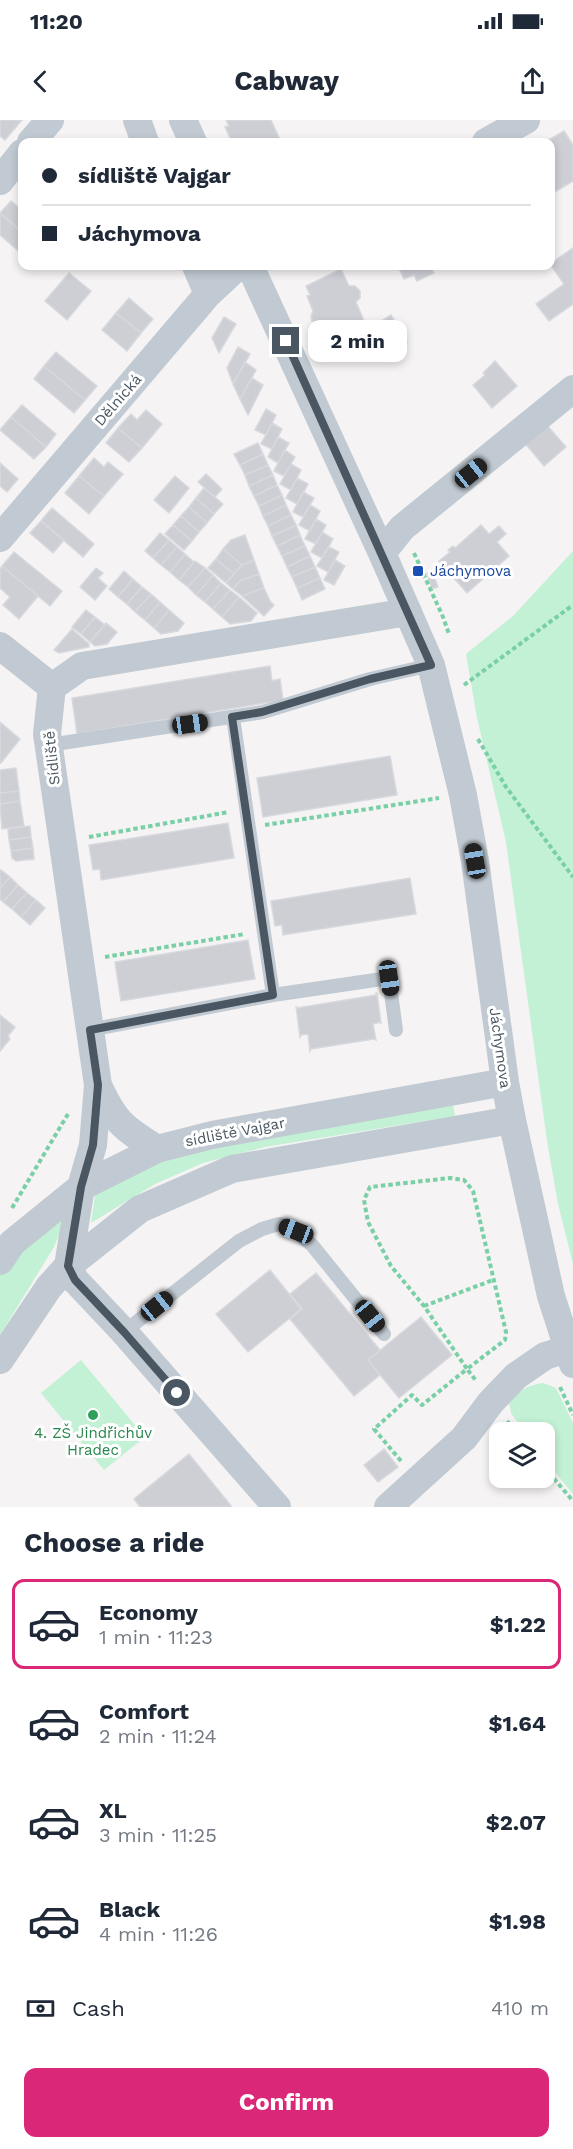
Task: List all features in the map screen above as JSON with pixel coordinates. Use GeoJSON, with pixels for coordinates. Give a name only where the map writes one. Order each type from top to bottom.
{"type":"FeatureCollection","features":[{"type":"Feature","properties":{"kind":"street"},"geometry":{"type":"LineString","coordinates":[[34,138],[50,120]]}},
{"type":"Feature","properties":{"kind":"street"},"geometry":{"type":"LineString","coordinates":[[137,120],[144,138]]}},
{"type":"Feature","properties":{"kind":"street"},"geometry":{"type":"LineString","coordinates":[[183,120],[191,138]]}},
{"type":"Feature","properties":{"kind":"street"},"geometry":{"type":"LineString","coordinates":[[493,138],[526,120]]}},
{"type":"Feature","properties":{"kind":"street"},"geometry":{"type":"LineString","coordinates":[[0,181],[18,158]]}},
{"type":"Feature","properties":{"kind":"street"},"geometry":{"type":"LineString","coordinates":[[198,270],[208,294]]}},
{"type":"Feature","properties":{"kind":"street","name":"Dělnická"},"geometry":{"type":"LineString","coordinates":[[0,538],[208,294],[249,270]]}},
{"type":"Feature","properties":{"kind":"street","name":"Jáchymova"},"geometry":{"type":"LineString","coordinates":[[253,270],[431,665],[463,795],[475,861],[512,1120],[551,1296],[570,1357]]}},
{"type":"Feature","properties":{"kind":"street"},"geometry":{"type":"LineString","coordinates":[[382,553],[402,528],[573,389]]}},
{"type":"Feature","properties":{"kind":"street"},"geometry":{"type":"LineString","coordinates":[[0,646],[52,687],[82,666],[408,612]]}},
{"type":"Feature","properties":{"kind":"street","name":"Sídliště"},"geometry":{"type":"LineString","coordinates":[[52,687],[48,745],[98,1085]]}},
{"type":"Feature","properties":{"kind":"street","name":"sídliště Vajgar"},"geometry":{"type":"LineString","coordinates":[[0,1261],[12,1243],[81,1187],[157,1149],[212,1135],[505,1082]]}},
{"type":"Feature","properties":{"kind":"street"},"geometry":{"type":"LineString","coordinates":[[98,1085],[109,1110],[126,1130],[157,1149]]}},
{"type":"Feature","properties":{"kind":"street"},"geometry":{"type":"LineString","coordinates":[[98,1085],[93,1145],[81,1187],[68,1266],[75,1280],[124,1332],[277,1507]]}},
{"type":"Feature","properties":{"kind":"street"},"geometry":{"type":"LineString","coordinates":[[0,1360],[49,1287],[68,1266],[140,1209],[232,1168],[512,1120]]}},
{"type":"Feature","properties":{"kind":"street"},"geometry":{"type":"LineString","coordinates":[[388,1507],[464,1438],[491,1402],[516,1376],[545,1356],[570,1357]]}},
{"type":"Feature","properties":{"kind":"lane"},"geometry":{"type":"LineString","coordinates":[[48,745],[262,712],[370,679],[431,665]]}},
{"type":"Feature","properties":{"kind":"lane"},"geometry":{"type":"LineString","coordinates":[[232,717],[273,995]]}},
{"type":"Feature","properties":{"kind":"lane"},"geometry":{"type":"LineString","coordinates":[[90,1030],[273,995],[389,978],[396,1030]]}},
{"type":"Feature","properties":{"kind":"lane"},"geometry":{"type":"LineString","coordinates":[[124,1332],[239,1240],[279,1224],[296,1231],[312,1245],[384,1334]]}},
{"type":"Feature","properties":{"kind":"path"},"geometry":{"type":"LineString","coordinates":[[464,685],[573,605]]}},
{"type":"Feature","properties":{"kind":"path"},"geometry":{"type":"LineString","coordinates":[[477,736],[506,787],[573,877]]}},
{"type":"Feature","properties":{"kind":"path"},"geometry":{"type":"LineString","coordinates":[[265,825],[446,797]]}},
{"type":"Feature","properties":{"kind":"path"},"geometry":{"type":"LineString","coordinates":[[88,837],[245,810]]}},
{"type":"Feature","properties":{"kind":"path"},"geometry":{"type":"LineString","coordinates":[[104,957],[263,931]]}},
{"type":"Feature","properties":{"kind":"path"},"geometry":{"type":"LineString","coordinates":[[8,1215],[72,1108]]}},
{"type":"Feature","properties":{"kind":"path"},"geometry":{"type":"LineString","coordinates":[[417,1480],[374,1429],[412,1395],[422,1405],[467,1369],[505,1340],[506,1332],[473,1191],[464,1180],[450,1178],[370,1187],[364,1200],[368,1222],[391,1266],[424,1306],[467,1369],[491,1402]]}},
{"type":"Feature","properties":{"kind":"path"},"geometry":{"type":"LineString","coordinates":[[424,1306],[493,1280]]}},
{"type":"Feature","properties":{"kind":"path"},"geometry":{"type":"LineString","coordinates":[[555,1480],[573,1501]]}},
{"type":"Feature","properties":{"kind":"green space"},"geometry":{"type":"Polygon","coordinates":[[[573,551],[573,1264],[558,1204],[547,1141],[506,842],[477,718],[466,654],[514,615],[573,551]]]}},
{"type":"Feature","properties":{"kind":"green space"},"geometry":{"type":"Polygon","coordinates":[[[453,1104],[455,1116],[265,1147],[203,1163],[155,1184],[91,1223],[95,1195],[173,1154],[453,1104]]]}},
{"type":"Feature","properties":{"kind":"green space"},"geometry":{"type":"Polygon","coordinates":[[[68,1213],[54,1247],[0,1335],[0,1275],[12,1259],[68,1213]]]}},
{"type":"Feature","properties":{"kind":"green space","name":"4. ZŠ Jindřichův Hradec"},"geometry":{"type":"Polygon","coordinates":[[[81,1360],[145,1437],[104,1470],[41,1393],[81,1360]]]}},
{"type":"Feature","properties":{"kind":"green space"},"geometry":{"type":"Polygon","coordinates":[[[543,1383],[556,1388],[573,1423],[573,1494],[555,1472],[555,1422],[517,1422],[511,1413],[509,1403],[520,1391],[543,1383]]]}},
{"type":"Feature","properties":{"kind":"building"},"geometry":{"type":"Polygon","coordinates":[[[0,120],[22,120],[5,140],[0,136],[0,120]]]}},
{"type":"Feature","properties":{"kind":"building"},"geometry":{"type":"Polygon","coordinates":[[[226,120],[271,120],[279,138],[230,138],[225,127],[229,126],[226,120]]]}},
{"type":"Feature","properties":{"kind":"building"},"geometry":{"type":"Polygon","coordinates":[[[564,131],[573,145],[573,181],[555,192],[555,138],[552,138],[564,131]]]}},
{"type":"Feature","properties":{"kind":"building"},"geometry":{"type":"Polygon","coordinates":[[[11,201],[18,207],[18,229],[0,213],[11,201]]]}},
{"type":"Feature","properties":{"kind":"building"},"geometry":{"type":"Polygon","coordinates":[[[0,213],[18,229],[18,251],[0,235],[0,213]]]}},
{"type":"Feature","properties":{"kind":"building"},"geometry":{"type":"Polygon","coordinates":[[[573,248],[573,304],[549,321],[536,304],[564,284],[554,270],[555,261],[573,248]]]}},
{"type":"Feature","properties":{"kind":"building"},"geometry":{"type":"Polygon","coordinates":[[[341,270],[349,286],[355,286],[360,291],[360,298],[356,302],[364,321],[326,339],[318,322],[312,321],[313,311],[306,286],[341,270]]]}},
{"type":"Feature","properties":{"kind":"building"},"geometry":{"type":"Polygon","coordinates":[[[400,270],[432,270],[434,273],[417,281],[414,275],[404,279],[400,270]]]}},
{"type":"Feature","properties":{"kind":"building"},"geometry":{"type":"Polygon","coordinates":[[[69,273],[91,291],[67,320],[45,301],[69,273]]]}},
{"type":"Feature","properties":{"kind":"building"},"geometry":{"type":"Polygon","coordinates":[[[129,298],[153,319],[141,333],[116,313],[129,298]]]}},
{"type":"Feature","properties":{"kind":"building"},"geometry":{"type":"Polygon","coordinates":[[[116,313],[141,333],[127,351],[102,330],[116,313]]]}},
{"type":"Feature","properties":{"kind":"building"},"geometry":{"type":"Polygon","coordinates":[[[391,315],[407,342],[392,351],[382,336],[386,334],[378,323],[391,315]]]}},
{"type":"Feature","properties":{"kind":"building"},"geometry":{"type":"Polygon","coordinates":[[[224,317],[236,324],[219,353],[212,338],[224,317]]]}},
{"type":"Feature","properties":{"kind":"building"},"geometry":{"type":"Polygon","coordinates":[[[238,347],[250,354],[233,384],[227,368],[238,347]]]}},
{"type":"Feature","properties":{"kind":"building"},"geometry":{"type":"Polygon","coordinates":[[[56,352],[97,386],[85,400],[44,366],[56,352]]]}},
{"type":"Feature","properties":{"kind":"building"},"geometry":{"type":"Polygon","coordinates":[[[495,361],[517,386],[492,408],[473,385],[485,375],[483,373],[495,361]]]}},
{"type":"Feature","properties":{"kind":"building"},"geometry":{"type":"Polygon","coordinates":[[[245,362],[256,370],[240,399],[233,384],[245,362]]]}},
{"type":"Feature","properties":{"kind":"building"},"geometry":{"type":"Polygon","coordinates":[[[44,366],[85,400],[74,413],[34,379],[44,366]]]}},
{"type":"Feature","properties":{"kind":"building"},"geometry":{"type":"Polygon","coordinates":[[[252,378],[263,385],[248,415],[240,399],[252,378]]]}},
{"type":"Feature","properties":{"kind":"building"},"geometry":{"type":"Polygon","coordinates":[[[22,405],[56,434],[46,447],[11,417],[22,405]]]}},
{"type":"Feature","properties":{"kind":"building"},"geometry":{"type":"Polygon","coordinates":[[[266,409],[276,415],[266,435],[255,430],[266,409]]]}},
{"type":"Feature","properties":{"kind":"building"},"geometry":{"type":"Polygon","coordinates":[[[146,410],[162,424],[142,448],[118,428],[131,414],[137,420],[146,410]]]}},
{"type":"Feature","properties":{"kind":"building"},"geometry":{"type":"Polygon","coordinates":[[[11,417],[46,447],[34,459],[0,430],[11,417]]]}},
{"type":"Feature","properties":{"kind":"building"},"geometry":{"type":"Polygon","coordinates":[[[272,423],[282,429],[272,449],[261,444],[272,423]]]}},
{"type":"Feature","properties":{"kind":"building"},"geometry":{"type":"Polygon","coordinates":[[[545,423],[566,447],[544,466],[524,442],[545,423]]]}},
{"type":"Feature","properties":{"kind":"building"},"geometry":{"type":"Polygon","coordinates":[[[118,428],[142,448],[129,462],[106,443],[118,428]]]}},
{"type":"Feature","properties":{"kind":"building"},"geometry":{"type":"Polygon","coordinates":[[[278,437],[289,443],[278,463],[268,457],[278,437]]]}},
{"type":"Feature","properties":{"kind":"building"},"geometry":{"type":"Polygon","coordinates":[[[258,443],[263,454],[240,465],[234,454],[258,443]]]}},
{"type":"Feature","properties":{"kind":"building"},"geometry":{"type":"Polygon","coordinates":[[[285,450],[295,457],[284,476],[274,471],[285,450]]]}},
{"type":"Feature","properties":{"kind":"building"},"geometry":{"type":"Polygon","coordinates":[[[263,454],[268,465],[245,475],[240,465],[263,454]]]}},
{"type":"Feature","properties":{"kind":"building"},"geometry":{"type":"Polygon","coordinates":[[[94,458],[104,467],[108,462],[123,474],[104,496],[79,476],[94,458]]]}},
{"type":"Feature","properties":{"kind":"building"},"geometry":{"type":"Polygon","coordinates":[[[0,463],[18,479],[7,492],[0,486],[0,463]]]}},
{"type":"Feature","properties":{"kind":"building"},"geometry":{"type":"Polygon","coordinates":[[[291,464],[301,470],[291,490],[280,484],[291,464]]]}},
{"type":"Feature","properties":{"kind":"building"},"geometry":{"type":"Polygon","coordinates":[[[268,465],[273,475],[249,486],[245,475],[268,465]]]}},
{"type":"Feature","properties":{"kind":"building"},"geometry":{"type":"Polygon","coordinates":[[[206,474],[222,489],[215,497],[198,482],[206,474]]]}},
{"type":"Feature","properties":{"kind":"building"},"geometry":{"type":"Polygon","coordinates":[[[273,475],[277,485],[254,496],[249,486],[273,475]]]}},
{"type":"Feature","properties":{"kind":"building"},"geometry":{"type":"Polygon","coordinates":[[[79,476],[104,496],[89,514],[65,493],[79,476]]]}},
{"type":"Feature","properties":{"kind":"building"},"geometry":{"type":"Polygon","coordinates":[[[175,476],[189,488],[169,513],[154,500],[175,476]]]}},
{"type":"Feature","properties":{"kind":"building"},"geometry":{"type":"Polygon","coordinates":[[[297,478],[308,484],[297,504],[286,498],[297,478]]]}},
{"type":"Feature","properties":{"kind":"building"},"geometry":{"type":"Polygon","coordinates":[[[277,485],[282,495],[259,506],[254,496],[277,485]]]}},
{"type":"Feature","properties":{"kind":"building"},"geometry":{"type":"Polygon","coordinates":[[[204,488],[223,504],[214,514],[196,498],[204,488]]]}},
{"type":"Feature","properties":{"kind":"building"},"geometry":{"type":"Polygon","coordinates":[[[303,492],[314,498],[303,517],[293,512],[303,492]]]}},
{"type":"Feature","properties":{"kind":"building"},"geometry":{"type":"Polygon","coordinates":[[[282,495],[286,505],[263,516],[259,506],[282,495]]]}},
{"type":"Feature","properties":{"kind":"building"},"geometry":{"type":"Polygon","coordinates":[[[196,498],[214,514],[207,523],[189,507],[196,498]]]}},
{"type":"Feature","properties":{"kind":"building"},"geometry":{"type":"Polygon","coordinates":[[[286,505],[291,515],[268,526],[263,516],[286,505]]]}},
{"type":"Feature","properties":{"kind":"building"},"geometry":{"type":"Polygon","coordinates":[[[310,505],[320,511],[310,531],[299,525],[310,505]]]}},
{"type":"Feature","properties":{"kind":"building"},"geometry":{"type":"Polygon","coordinates":[[[189,507],[207,523],[199,532],[181,516],[189,507]]]}},
{"type":"Feature","properties":{"kind":"building"},"geometry":{"type":"Polygon","coordinates":[[[52,508],[94,544],[83,557],[41,521],[52,508]]]}},
{"type":"Feature","properties":{"kind":"building"},"geometry":{"type":"Polygon","coordinates":[[[291,515],[296,525],[272,536],[268,526],[291,515]]]}},
{"type":"Feature","properties":{"kind":"building"},"geometry":{"type":"Polygon","coordinates":[[[181,516],[199,532],[192,541],[173,525],[181,516]]]}},
{"type":"Feature","properties":{"kind":"building"},"geometry":{"type":"Polygon","coordinates":[[[316,519],[326,525],[316,544],[305,539],[316,519]]]}},
{"type":"Feature","properties":{"kind":"building"},"geometry":{"type":"Polygon","coordinates":[[[41,521],[64,540],[53,553],[30,533],[41,521]]]}},
{"type":"Feature","properties":{"kind":"building"},"geometry":{"type":"Polygon","coordinates":[[[173,525],[192,541],[184,550],[165,534],[173,525]]]}},
{"type":"Feature","properties":{"kind":"building"},"geometry":{"type":"Polygon","coordinates":[[[296,525],[300,535],[277,546],[272,536],[296,525]]]}},
{"type":"Feature","properties":{"kind":"building"},"geometry":{"type":"Polygon","coordinates":[[[481,525],[489,534],[499,526],[506,534],[497,542],[509,556],[467,593],[439,561],[450,552],[448,550],[453,546],[455,548],[481,525]]]}},
{"type":"Feature","properties":{"kind":"building"},"geometry":{"type":"Polygon","coordinates":[[[322,532],[333,539],[322,558],[311,552],[322,532]]]}},
{"type":"Feature","properties":{"kind":"building"},"geometry":{"type":"Polygon","coordinates":[[[160,533],[169,540],[153,558],[145,551],[160,533]]]}},
{"type":"Feature","properties":{"kind":"building"},"geometry":{"type":"Polygon","coordinates":[[[245,535],[254,560],[242,565],[223,549],[231,540],[245,535]]]}},
{"type":"Feature","properties":{"kind":"building"},"geometry":{"type":"Polygon","coordinates":[[[300,535],[305,546],[282,556],[277,546],[300,535]]]}},
{"type":"Feature","properties":{"kind":"building"},"geometry":{"type":"Polygon","coordinates":[[[169,540],[177,547],[161,565],[153,558],[169,540]]]}},
{"type":"Feature","properties":{"kind":"building"},"geometry":{"type":"Polygon","coordinates":[[[305,546],[310,556],[287,567],[282,556],[305,546]]]}},
{"type":"Feature","properties":{"kind":"building"},"geometry":{"type":"Polygon","coordinates":[[[177,547],[185,554],[170,572],[161,565],[177,547]]]}},
{"type":"Feature","properties":{"kind":"building"},"geometry":{"type":"Polygon","coordinates":[[[329,547],[339,552],[328,572],[317,566],[329,547]]]}},
{"type":"Feature","properties":{"kind":"building"},"geometry":{"type":"Polygon","coordinates":[[[223,549],[242,565],[234,574],[216,559],[223,549]]]}},
{"type":"Feature","properties":{"kind":"building"},"geometry":{"type":"Polygon","coordinates":[[[14,552],[62,591],[50,606],[2,566],[14,552]]]}},
{"type":"Feature","properties":{"kind":"building"},"geometry":{"type":"Polygon","coordinates":[[[185,554],[194,562],[179,580],[170,572],[185,554]]]}},
{"type":"Feature","properties":{"kind":"building"},"geometry":{"type":"Polygon","coordinates":[[[310,556],[315,567],[292,577],[287,567],[310,556]]]}},
{"type":"Feature","properties":{"kind":"building"},"geometry":{"type":"Polygon","coordinates":[[[216,559],[234,574],[226,583],[208,568],[216,559]]]}},
{"type":"Feature","properties":{"kind":"building"},"geometry":{"type":"Polygon","coordinates":[[[254,560],[259,574],[240,581],[233,589],[226,583],[242,565],[254,560]]]}},
{"type":"Feature","properties":{"kind":"building"},"geometry":{"type":"Polygon","coordinates":[[[335,560],[345,566],[334,585],[324,580],[335,560]]]}},
{"type":"Feature","properties":{"kind":"building"},"geometry":{"type":"Polygon","coordinates":[[[195,561],[205,568],[188,587],[179,580],[195,561]]]}},
{"type":"Feature","properties":{"kind":"building"},"geometry":{"type":"Polygon","coordinates":[[[2,566],[38,596],[19,619],[3,605],[10,597],[0,588],[2,566]]]}},
{"type":"Feature","properties":{"kind":"building"},"geometry":{"type":"Polygon","coordinates":[[[315,567],[320,578],[297,588],[292,577],[315,567]]]}},
{"type":"Feature","properties":{"kind":"building"},"geometry":{"type":"Polygon","coordinates":[[[96,568],[103,573],[98,578],[107,586],[95,600],[80,587],[96,568]]]}},
{"type":"Feature","properties":{"kind":"building"},"geometry":{"type":"Polygon","coordinates":[[[205,568],[213,575],[196,595],[188,587],[205,568]]]}},
{"type":"Feature","properties":{"kind":"building"},"geometry":{"type":"Polygon","coordinates":[[[124,571],[133,579],[118,597],[109,589],[124,571]]]}},
{"type":"Feature","properties":{"kind":"building"},"geometry":{"type":"Polygon","coordinates":[[[432,571],[438,587],[432,589],[427,573],[432,571]]]}},
{"type":"Feature","properties":{"kind":"building"},"geometry":{"type":"Polygon","coordinates":[[[259,574],[264,588],[242,596],[233,589],[240,581],[259,574]]]}},
{"type":"Feature","properties":{"kind":"building"},"geometry":{"type":"Polygon","coordinates":[[[213,575],[221,583],[205,602],[196,595],[213,575]]]}},
{"type":"Feature","properties":{"kind":"building"},"geometry":{"type":"Polygon","coordinates":[[[320,578],[325,589],[302,600],[297,588],[320,578]]]}},
{"type":"Feature","properties":{"kind":"building"},"geometry":{"type":"Polygon","coordinates":[[[133,579],[142,587],[127,604],[118,597],[133,579]]]}},
{"type":"Feature","properties":{"kind":"building"},"geometry":{"type":"Polygon","coordinates":[[[221,583],[230,590],[213,609],[205,602],[221,583]]]}},
{"type":"Feature","properties":{"kind":"building"},"geometry":{"type":"Polygon","coordinates":[[[142,587],[151,594],[135,612],[127,604],[142,587]]]}},
{"type":"Feature","properties":{"kind":"building"},"geometry":{"type":"Polygon","coordinates":[[[264,588],[274,605],[264,616],[242,596],[264,588]]]}},
{"type":"Feature","properties":{"kind":"building"},"geometry":{"type":"Polygon","coordinates":[[[230,590],[239,597],[222,617],[213,609],[230,590]]]}},
{"type":"Feature","properties":{"kind":"building"},"geometry":{"type":"Polygon","coordinates":[[[151,594],[160,602],[145,620],[135,612],[151,594]]]}},
{"type":"Feature","properties":{"kind":"building"},"geometry":{"type":"Polygon","coordinates":[[[239,597],[257,613],[251,621],[230,624],[222,617],[239,597]]]}},
{"type":"Feature","properties":{"kind":"building"},"geometry":{"type":"Polygon","coordinates":[[[160,602],[169,610],[154,628],[145,620],[160,602]]]}},
{"type":"Feature","properties":{"kind":"building"},"geometry":{"type":"Polygon","coordinates":[[[86,610],[95,617],[81,634],[72,627],[86,610]]]}},
{"type":"Feature","properties":{"kind":"building"},"geometry":{"type":"Polygon","coordinates":[[[169,610],[184,623],[178,631],[161,634],[154,628],[169,610]]]}},
{"type":"Feature","properties":{"kind":"building"},"geometry":{"type":"Polygon","coordinates":[[[95,617],[105,625],[90,642],[81,634],[95,617]]]}},
{"type":"Feature","properties":{"kind":"building"},"geometry":{"type":"Polygon","coordinates":[[[106,623],[117,632],[107,644],[95,646],[90,642],[106,623]]]}},
{"type":"Feature","properties":{"kind":"building"},"geometry":{"type":"Polygon","coordinates":[[[72,629],[89,644],[89,647],[59,653],[54,650],[72,629]]]}},
{"type":"Feature","properties":{"kind":"building"},"geometry":{"type":"Polygon","coordinates":[[[270,666],[272,681],[280,679],[283,700],[77,734],[72,698],[270,666]]]}},
{"type":"Feature","properties":{"kind":"building"},"geometry":{"type":"Polygon","coordinates":[[[0,722],[20,739],[1,763],[0,763],[0,722]]]}},
{"type":"Feature","properties":{"kind":"building"},"geometry":{"type":"Polygon","coordinates":[[[390,756],[397,795],[263,817],[257,778],[390,756]]]}},
{"type":"Feature","properties":{"kind":"building"},"geometry":{"type":"Polygon","coordinates":[[[16,768],[19,791],[0,793],[0,770],[16,768]]]}},
{"type":"Feature","properties":{"kind":"building"},"geometry":{"type":"Polygon","coordinates":[[[19,791],[20,801],[0,804],[0,793],[19,791]]]}},
{"type":"Feature","properties":{"kind":"building"},"geometry":{"type":"Polygon","coordinates":[[[20,801],[24,826],[2,829],[0,804],[20,801]]]}},
{"type":"Feature","properties":{"kind":"building"},"geometry":{"type":"Polygon","coordinates":[[[228,823],[234,858],[101,880],[100,869],[93,870],[89,845],[228,823]]]}},
{"type":"Feature","properties":{"kind":"building"},"geometry":{"type":"Polygon","coordinates":[[[30,826],[31,837],[9,840],[8,829],[30,826]]]}},
{"type":"Feature","properties":{"kind":"building"},"geometry":{"type":"Polygon","coordinates":[[[31,837],[33,848],[11,851],[9,840],[31,837]]]}},
{"type":"Feature","properties":{"kind":"building"},"geometry":{"type":"Polygon","coordinates":[[[33,848],[34,859],[16,861],[12,858],[11,851],[33,848]]]}},
{"type":"Feature","properties":{"kind":"building"},"geometry":{"type":"Polygon","coordinates":[[[0,870],[10,877],[0,888],[0,870]]]}},
{"type":"Feature","properties":{"kind":"building"},"geometry":{"type":"Polygon","coordinates":[[[10,877],[18,885],[3,902],[0,899],[0,888],[10,877]]]}},
{"type":"Feature","properties":{"kind":"building"},"geometry":{"type":"Polygon","coordinates":[[[410,878],[416,914],[283,935],[282,925],[275,926],[271,901],[410,878]]]}},
{"type":"Feature","properties":{"kind":"building"},"geometry":{"type":"Polygon","coordinates":[[[18,885],[27,893],[12,909],[3,902],[18,885]]]}},
{"type":"Feature","properties":{"kind":"building"},"geometry":{"type":"Polygon","coordinates":[[[27,893],[36,900],[21,917],[12,909],[27,893]]]}},
{"type":"Feature","properties":{"kind":"building"},"geometry":{"type":"Polygon","coordinates":[[[36,900],[45,908],[30,925],[21,917],[36,900]]]}},
{"type":"Feature","properties":{"kind":"building"},"geometry":{"type":"Polygon","coordinates":[[[248,940],[255,979],[121,1001],[115,962],[248,940]]]}},
{"type":"Feature","properties":{"kind":"building"},"geometry":{"type":"Polygon","coordinates":[[[376,993],[381,1024],[380,1022],[373,1024],[376,1040],[311,1049],[310,1051],[308,1034],[300,1037],[296,1006],[297,1008],[376,995],[376,993]]]}},
{"type":"Feature","properties":{"kind":"building"},"geometry":{"type":"Polygon","coordinates":[[[0,1015],[15,1027],[8,1036],[10,1039],[0,1051],[0,1015]]]}},
{"type":"Feature","properties":{"kind":"building"},"geometry":{"type":"Polygon","coordinates":[[[270,1270],[301,1309],[248,1352],[216,1314],[270,1270]]]}},
{"type":"Feature","properties":{"kind":"building"},"geometry":{"type":"Polygon","coordinates":[[[316,1273],[380,1350],[368,1360],[380,1375],[354,1396],[290,1319],[302,1309],[290,1294],[316,1273]]]}},
{"type":"Feature","properties":{"kind":"building"},"geometry":{"type":"Polygon","coordinates":[[[421,1317],[452,1355],[399,1398],[368,1360],[421,1317]]]}},
{"type":"Feature","properties":{"kind":"building"},"geometry":{"type":"Polygon","coordinates":[[[384,1449],[398,1467],[378,1482],[364,1465],[384,1449]]]}},
{"type":"Feature","properties":{"kind":"building","name":"4. ZŠ Jindřichův Hradec"},"geometry":{"type":"Polygon","coordinates":[[[189,1454],[232,1507],[140,1507],[134,1499],[189,1454]]]}},
{"type":"Feature","properties":{"kind":"place","name":"Jáchymova"},"geometry":{"type":"Point","coordinates":[418,571]}},
{"type":"Feature","properties":{"kind":"place","name":"4. ZŠ Jindřichův Hradec"},"geometry":{"type":"Point","coordinates":[93,1415]}},
{"type":"Feature","properties":{"kind":"route"},"geometry":{"type":"LineString","coordinates":[[177,1393],[75,1280],[68,1266],[81,1187],[93,1145],[98,1085],[90,1030],[273,995],[232,717],[262,712],[370,679],[431,665],[286,341]]}}]}
